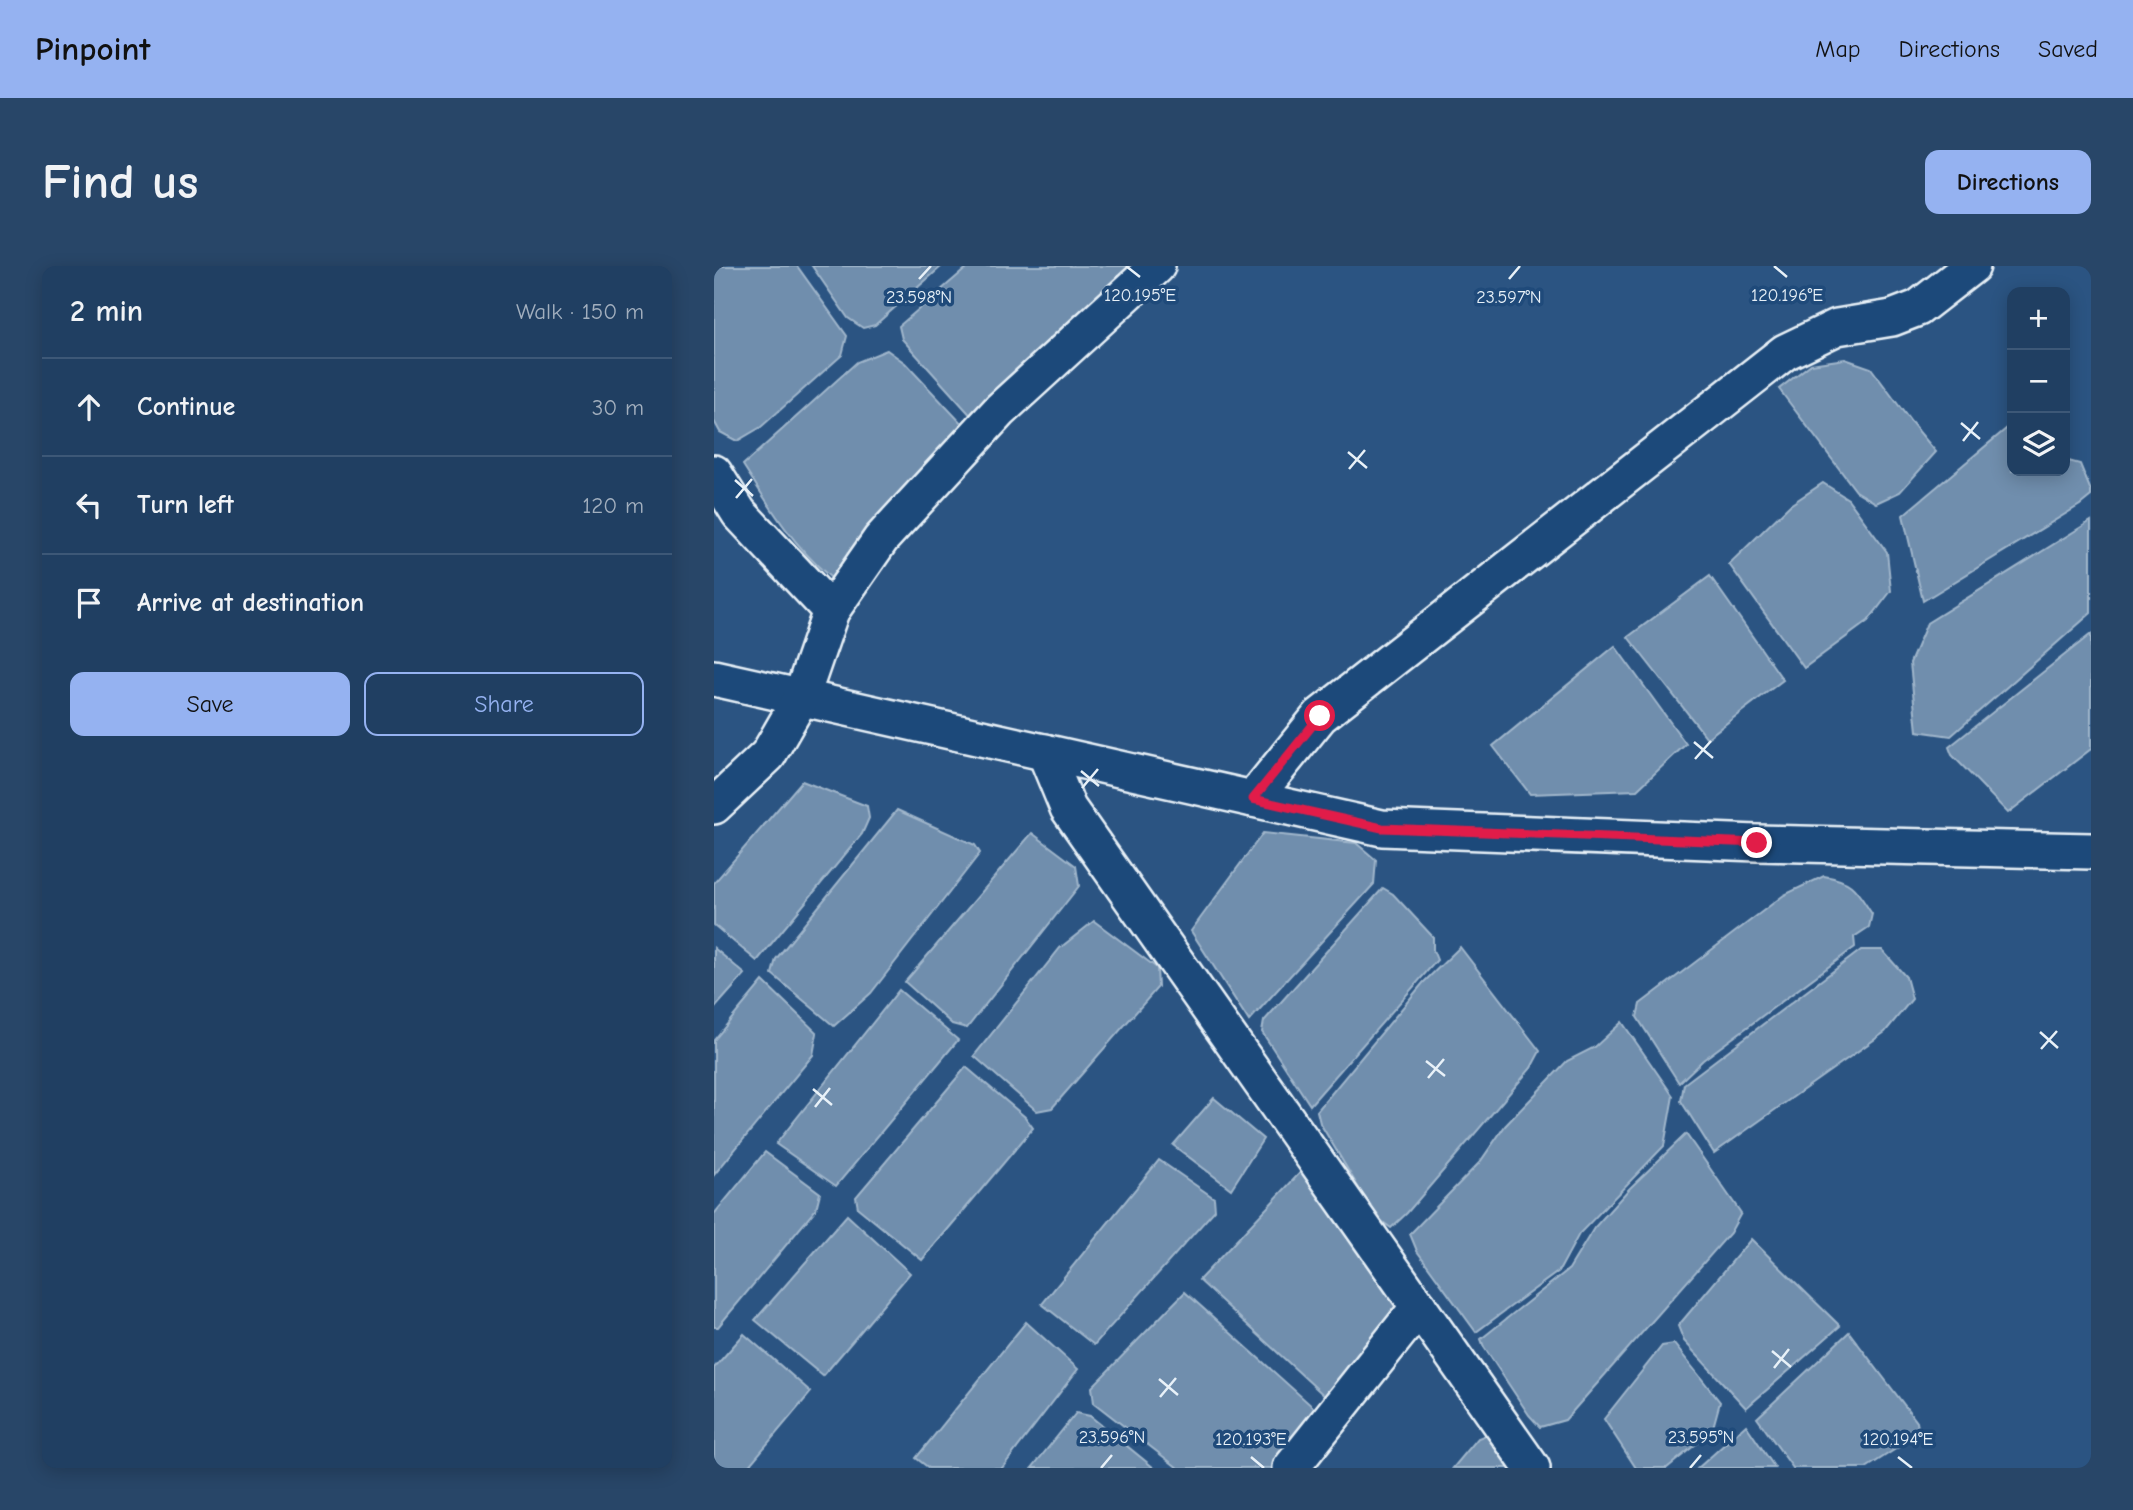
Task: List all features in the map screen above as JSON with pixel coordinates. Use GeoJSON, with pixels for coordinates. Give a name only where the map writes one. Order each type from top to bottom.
{"type":"FeatureCollection","features":[{"type":"Feature","properties":{"kind":"street"},"geometry":{"type":"LineString","coordinates":[[714,806],[768,755],[801,698],[831,611],[881,539],[1000,410],[1157,266]]}},
{"type":"Feature","properties":{"kind":"street"},"geometry":{"type":"LineString","coordinates":[[1253,799],[1320,716],[1785,352],[1837,327],[1892,318],[1918,308],[1972,266]]}},
{"type":"Feature","properties":{"kind":"street"},"geometry":{"type":"LineString","coordinates":[[714,473],[739,513],[831,611]]}},
{"type":"Feature","properties":{"kind":"street"},"geometry":{"type":"LineString","coordinates":[[714,678],[1382,828],[1757,843],[2091,850]]}},
{"type":"Feature","properties":{"kind":"street"},"geometry":{"type":"LineString","coordinates":[[1045,752],[1068,808],[1532,1468]]}},
{"type":"Feature","properties":{"kind":"street"},"geometry":{"type":"LineString","coordinates":[[1291,1468],[1419,1307]]}},
{"type":"Feature","properties":{"kind":"water"},"geometry":{"type":"Polygon","coordinates":[[[714,266],[797,266],[847,336],[842,355],[761,427],[737,441],[720,432],[714,421],[714,266]]]}},
{"type":"Feature","properties":{"kind":"water"},"geometry":{"type":"Polygon","coordinates":[[[812,266],[942,266],[875,325],[863,328],[848,318],[812,266]]]}},
{"type":"Feature","properties":{"kind":"water"},"geometry":{"type":"Polygon","coordinates":[[[969,266],[1142,266],[974,419],[902,339],[899,326],[969,266]]]}},
{"type":"Feature","properties":{"kind":"water"},"geometry":{"type":"Polygon","coordinates":[[[887,350],[905,363],[966,428],[849,576],[830,577],[793,538],[743,465],[857,362],[887,350]]]}},
{"type":"Feature","properties":{"kind":"water"},"geometry":{"type":"Polygon","coordinates":[[[1845,359],[1871,368],[1936,452],[1900,492],[1876,503],[1856,491],[1779,389],[1811,364],[1845,359]]]}},
{"type":"Feature","properties":{"kind":"water"},"geometry":{"type":"Polygon","coordinates":[[[2007,428],[2007,476],[2070,476],[2070,461],[2080,464],[2091,491],[2091,496],[2080,505],[1923,601],[1903,515],[2007,428]]]}},
{"type":"Feature","properties":{"kind":"water"},"geometry":{"type":"Polygon","coordinates":[[[1823,483],[1848,499],[1887,552],[1891,591],[1868,621],[1804,668],[1729,564],[1790,505],[1823,483]]]}},
{"type":"Feature","properties":{"kind":"water"},"geometry":{"type":"Polygon","coordinates":[[[2091,521],[2091,613],[1951,736],[1917,731],[1910,663],[1927,623],[2091,521]]]}},
{"type":"Feature","properties":{"kind":"water"},"geometry":{"type":"Polygon","coordinates":[[[1710,576],[1783,680],[1707,738],[1628,637],[1710,576]]]}},
{"type":"Feature","properties":{"kind":"water"},"geometry":{"type":"Polygon","coordinates":[[[2091,634],[2091,749],[2008,813],[1952,755],[1949,747],[2091,634]]]}},
{"type":"Feature","properties":{"kind":"water"},"geometry":{"type":"Polygon","coordinates":[[[1615,646],[1686,744],[1637,790],[1530,794],[1493,746],[1615,646]]]}},
{"type":"Feature","properties":{"kind":"water"},"geometry":{"type":"Polygon","coordinates":[[[802,781],[867,806],[869,818],[862,834],[757,961],[714,925],[714,883],[802,781]]]}},
{"type":"Feature","properties":{"kind":"water"},"geometry":{"type":"Polygon","coordinates":[[[897,810],[975,845],[980,853],[871,993],[834,1026],[772,974],[776,959],[897,810]]]}},
{"type":"Feature","properties":{"kind":"water"},"geometry":{"type":"Polygon","coordinates":[[[1032,833],[1076,866],[1079,886],[967,1028],[952,1024],[905,982],[1032,833]]]}},
{"type":"Feature","properties":{"kind":"water"},"geometry":{"type":"Polygon","coordinates":[[[1263,833],[1356,843],[1376,860],[1374,884],[1249,1021],[1191,931],[1263,833]]]}},
{"type":"Feature","properties":{"kind":"water"},"geometry":{"type":"Polygon","coordinates":[[[1824,876],[1848,884],[1872,914],[1869,927],[1854,937],[1855,947],[1703,1060],[1679,1083],[1637,1017],[1640,1004],[1784,895],[1824,876]]]}},
{"type":"Feature","properties":{"kind":"water"},"geometry":{"type":"Polygon","coordinates":[[[1383,888],[1393,894],[1433,937],[1433,950],[1437,960],[1310,1105],[1262,1032],[1264,1021],[1383,888]]]}},
{"type":"Feature","properties":{"kind":"water"},"geometry":{"type":"Polygon","coordinates":[[[1094,921],[1157,968],[1158,987],[1052,1108],[1037,1111],[974,1056],[1060,948],[1094,921]]]}},
{"type":"Feature","properties":{"kind":"water"},"geometry":{"type":"Polygon","coordinates":[[[1460,947],[1540,1051],[1531,1068],[1407,1213],[1391,1228],[1376,1217],[1320,1123],[1317,1111],[1423,983],[1460,947]]]}},
{"type":"Feature","properties":{"kind":"water"},"geometry":{"type":"Polygon","coordinates":[[[714,948],[745,974],[714,1009],[714,948]]]}},
{"type":"Feature","properties":{"kind":"water"},"geometry":{"type":"Polygon","coordinates":[[[1861,950],[1882,950],[1906,977],[1912,999],[1885,1032],[1714,1153],[1681,1101],[1684,1084],[1861,950]]]}},
{"type":"Feature","properties":{"kind":"water"},"geometry":{"type":"Polygon","coordinates":[[[763,981],[817,1033],[813,1055],[714,1175],[714,1040],[763,981]]]}},
{"type":"Feature","properties":{"kind":"water"},"geometry":{"type":"Polygon","coordinates":[[[899,990],[958,1040],[836,1186],[776,1144],[899,990]]]}},
{"type":"Feature","properties":{"kind":"water"},"geometry":{"type":"Polygon","coordinates":[[[1622,1022],[1673,1096],[1664,1146],[1579,1234],[1559,1271],[1476,1332],[1417,1251],[1410,1234],[1480,1162],[1505,1126],[1567,1061],[1595,1047],[1622,1022]]]}},
{"type":"Feature","properties":{"kind":"water"},"geometry":{"type":"Polygon","coordinates":[[[966,1067],[1025,1117],[1033,1128],[922,1260],[858,1208],[856,1197],[966,1067]]]}},
{"type":"Feature","properties":{"kind":"water"},"geometry":{"type":"Polygon","coordinates":[[[1214,1098],[1263,1139],[1231,1189],[1173,1145],[1214,1098]]]}},
{"type":"Feature","properties":{"kind":"water"},"geometry":{"type":"Polygon","coordinates":[[[1686,1134],[1741,1213],[1730,1233],[1565,1420],[1540,1427],[1529,1415],[1481,1339],[1569,1269],[1594,1228],[1629,1189],[1686,1134]]]}},
{"type":"Feature","properties":{"kind":"water"},"geometry":{"type":"Polygon","coordinates":[[[765,1152],[820,1193],[816,1209],[718,1327],[714,1327],[714,1214],[765,1152]]]}},
{"type":"Feature","properties":{"kind":"water"},"geometry":{"type":"Polygon","coordinates":[[[1313,1159],[1403,1303],[1329,1400],[1199,1280],[1313,1159]]]}},
{"type":"Feature","properties":{"kind":"water"},"geometry":{"type":"Polygon","coordinates":[[[1159,1160],[1214,1198],[1215,1210],[1094,1345],[1042,1304],[1159,1160]]]}},
{"type":"Feature","properties":{"kind":"water"},"geometry":{"type":"Polygon","coordinates":[[[847,1215],[910,1273],[823,1376],[755,1320],[847,1215]]]}},
{"type":"Feature","properties":{"kind":"water"},"geometry":{"type":"Polygon","coordinates":[[[1751,1239],[1840,1326],[1746,1408],[1684,1341],[1678,1326],[1751,1239]]]}},
{"type":"Feature","properties":{"kind":"water"},"geometry":{"type":"Polygon","coordinates":[[[1185,1292],[1324,1417],[1279,1468],[1178,1468],[1094,1403],[1092,1387],[1185,1292]]]}},
{"type":"Feature","properties":{"kind":"water"},"geometry":{"type":"Polygon","coordinates":[[[1026,1322],[1078,1369],[1002,1468],[929,1468],[916,1458],[1026,1322]]]}},
{"type":"Feature","properties":{"kind":"water"},"geometry":{"type":"Polygon","coordinates":[[[1849,1332],[1917,1422],[1919,1434],[1866,1468],[1793,1468],[1757,1418],[1849,1332]]]}},
{"type":"Feature","properties":{"kind":"water"},"geometry":{"type":"Polygon","coordinates":[[[744,1334],[811,1392],[747,1468],[714,1468],[714,1368],[744,1334]]]}},
{"type":"Feature","properties":{"kind":"water"},"geometry":{"type":"Polygon","coordinates":[[[1674,1344],[1720,1402],[1712,1431],[1667,1468],[1636,1468],[1604,1419],[1662,1346],[1674,1344]]]}},
{"type":"Feature","properties":{"kind":"water"},"geometry":{"type":"Polygon","coordinates":[[[1076,1413],[1090,1416],[1154,1468],[1032,1468],[1076,1413]]]}},
{"type":"Feature","properties":{"kind":"water"},"geometry":{"type":"Polygon","coordinates":[[[1746,1425],[1775,1468],[1698,1468],[1746,1425]]]}},
{"type":"Feature","properties":{"kind":"water"},"geometry":{"type":"Polygon","coordinates":[[[1497,1431],[1522,1468],[1453,1468],[1478,1438],[1497,1431]]]}},
{"type":"Feature","properties":{"kind":"route"},"geometry":{"type":"LineString","coordinates":[[1320,716],[1253,799],[1382,828],[1757,843]]}}]}
